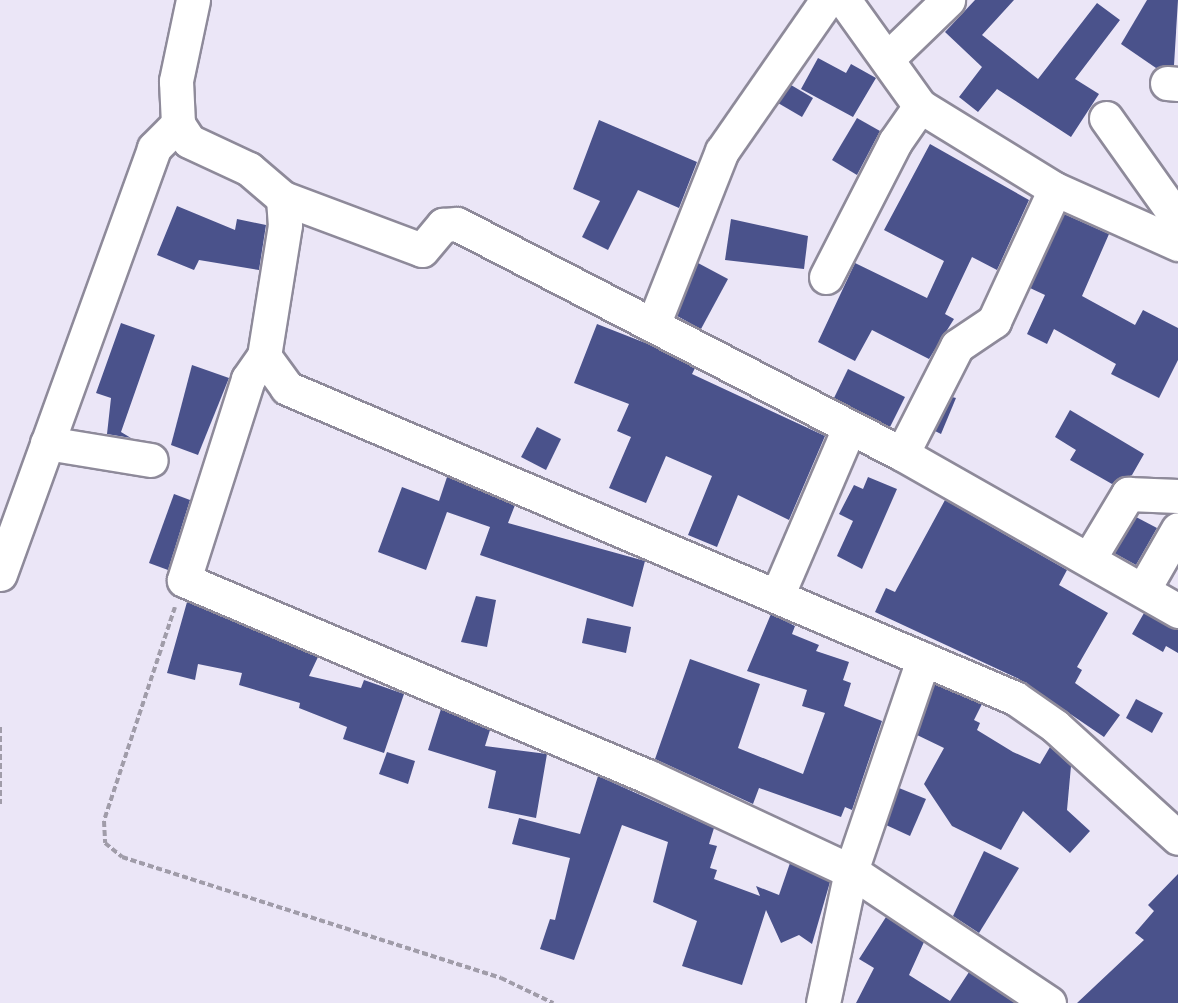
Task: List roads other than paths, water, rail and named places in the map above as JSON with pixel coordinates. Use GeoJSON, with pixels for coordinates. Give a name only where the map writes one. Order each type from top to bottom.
{"type":"FeatureCollection","features":[{"type":"Feature","properties":{"kind":"street"},"geometry":{"type":"LineString","coordinates":[[193,0],[176,81],[178,124],[189,141],[249,169],[284,198],[422,250],[451,222],[902,454],[1090,557],[1178,612]]}},
{"type":"Feature","properties":{"kind":"street"},"geometry":{"type":"LineString","coordinates":[[652,325],[722,151],[827,0]]}},
{"type":"Feature","properties":{"kind":"street"},"geometry":{"type":"LineString","coordinates":[[844,0],[920,106],[1055,189],[1174,226]]}},
{"type":"Feature","properties":{"kind":"street"},"geometry":{"type":"LineString","coordinates":[[887,59],[948,0]]}},
{"type":"Feature","properties":{"kind":"street"},"geometry":{"type":"LineString","coordinates":[[826,278],[895,142],[920,106]]}},
{"type":"Feature","properties":{"kind":"street"},"geometry":{"type":"LineString","coordinates":[[1106,118],[1174,226]]}},
{"type":"Feature","properties":{"kind":"street"},"geometry":{"type":"LineString","coordinates":[[0,574],[154,148],[178,124]]}},
{"type":"Feature","properties":{"kind":"street"},"geometry":{"type":"LineString","coordinates":[[902,454],[957,346],[994,321],[1055,189]]}},
{"type":"Feature","properties":{"kind":"street"},"geometry":{"type":"LineString","coordinates":[[284,198],[285,225],[264,356],[248,379],[184,580],[649,777],[851,871],[1049,1003]]}},
{"type":"Feature","properties":{"kind":"street"},"geometry":{"type":"LineString","coordinates":[[264,356],[287,388],[1015,698],[1055,726],[1178,838]]}},
{"type":"Feature","properties":{"kind":"street"},"geometry":{"type":"LineString","coordinates":[[777,596],[849,428]]}},
{"type":"Feature","properties":{"kind":"street"},"geometry":{"type":"LineString","coordinates":[[47,443],[152,460]]}},
{"type":"Feature","properties":{"kind":"street"},"geometry":{"type":"LineString","coordinates":[[1090,557],[1128,494],[1178,496]]}},
{"type":"Feature","properties":{"kind":"street"},"geometry":{"type":"LineString","coordinates":[[1143,590],[1178,529]]}},
{"type":"Feature","properties":{"kind":"street"},"geometry":{"type":"LineString","coordinates":[[823,1003],[851,871],[923,659]]}}]}
